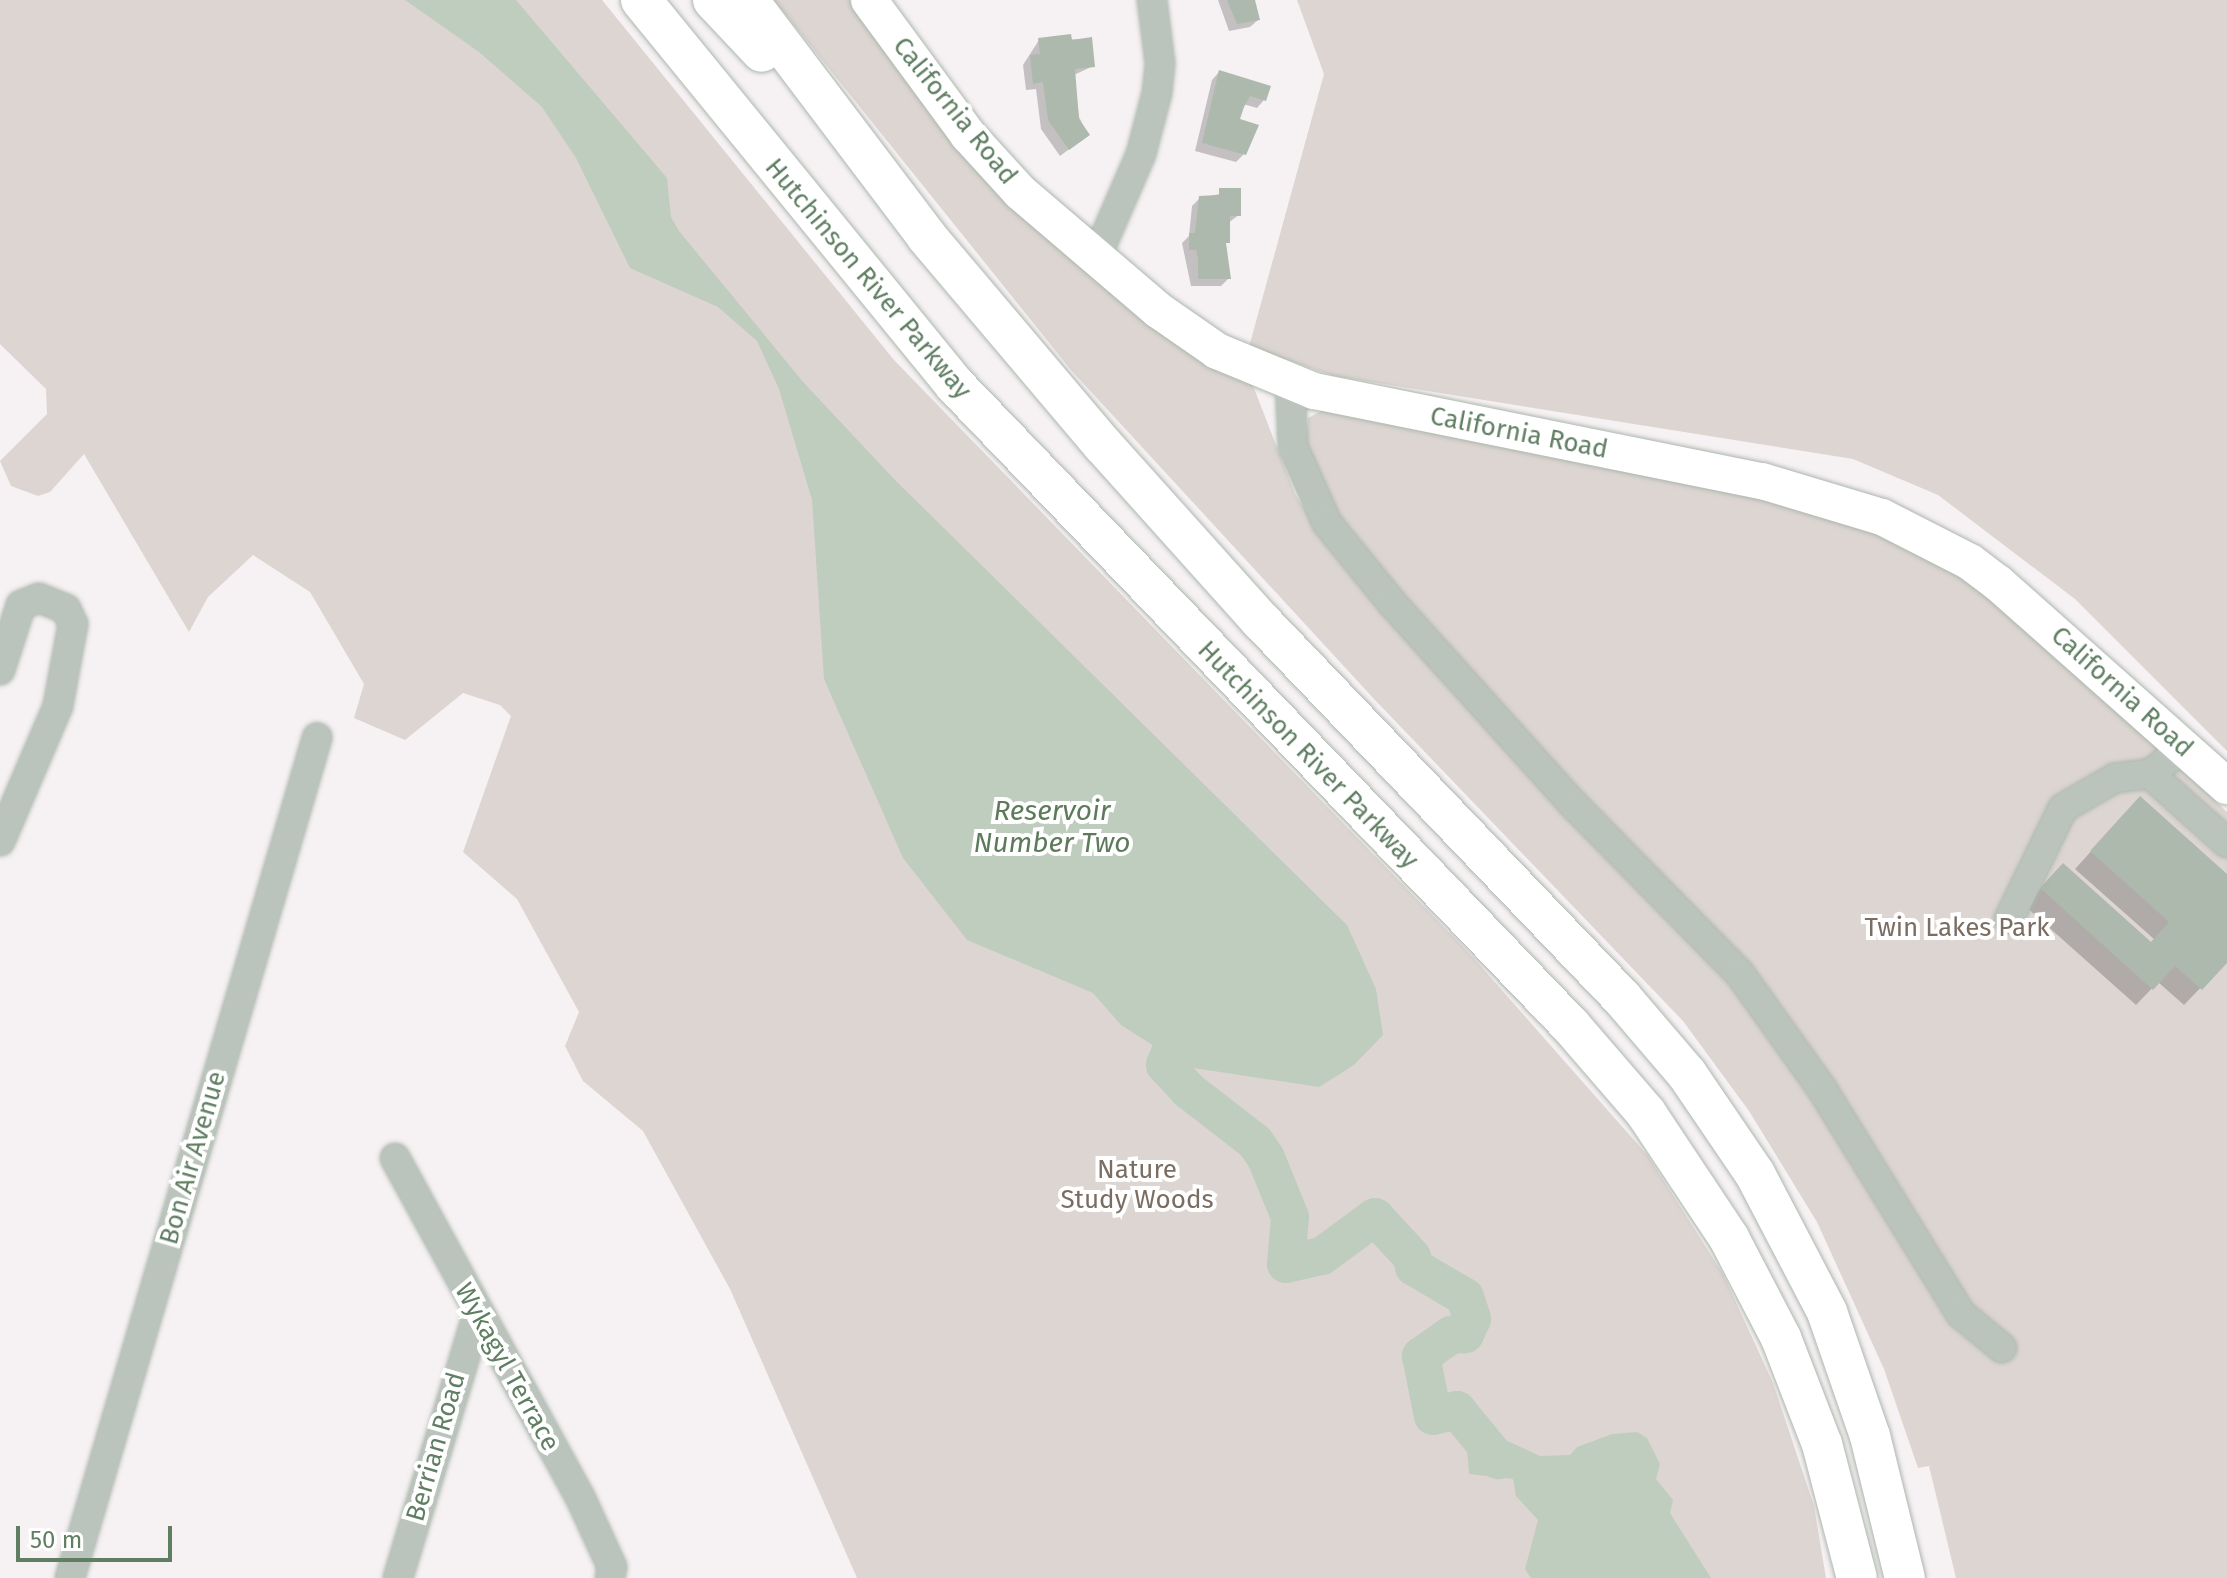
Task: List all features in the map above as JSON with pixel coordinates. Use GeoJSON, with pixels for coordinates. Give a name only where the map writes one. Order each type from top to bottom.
{"type":"FeatureCollection","features":[{"type":"Feature","properties":{"kind":"highway","name":"Hutchinson River Parkway"},"geometry":{"type":"LineString","coordinates":[[641,0],[955,385],[1571,1026],[1646,1113],[1729,1238],[1781,1338],[1822,1444],[1857,1578]]}},
{"type":"Feature","properties":{"kind":"highway"},"geometry":{"type":"LineString","coordinates":[[713,0],[851,138]]}},
{"type":"Feature","properties":{"kind":"highway"},"geometry":{"type":"LineString","coordinates":[[748,0],[851,138],[967,285],[1159,509],[1622,998],[1687,1074],[1755,1174],[1805,1266],[1838,1340],[1870,1436],[1927,1578]]}},
{"type":"Feature","properties":{"kind":"highway"},"geometry":{"type":"LineString","coordinates":[[1870,1436],[1905,1578]]}},
{"type":"Feature","properties":{"kind":"main road","name":"California Road"},"geometry":{"type":"LineString","coordinates":[[869,0],[995,167],[1096,258],[1193,337],[1290,383],[1762,481],[1882,517],[1970,562],[1998,583],[2227,786]]}},
{"type":"Feature","properties":{"kind":"street"},"geometry":{"type":"LineString","coordinates":[[1096,258],[1141,154],[1157,93],[1160,63],[1152,0]]}},
{"type":"Feature","properties":{"kind":"street"},"geometry":{"type":"LineString","coordinates":[[1290,383],[1293,447],[1327,523],[1392,603],[1575,806],[1740,974],[1822,1089],[1961,1314],[2002,1348]]}},
{"type":"Feature","properties":{"kind":"street"},"geometry":{"type":"LineString","coordinates":[[0,670],[21,605],[39,598],[66,609],[73,624],[58,706],[0,841]]}},
{"type":"Feature","properties":{"kind":"street","name":"Bon Air Avenue"},"geometry":{"type":"LineString","coordinates":[[70,1578],[317,738]]}},
{"type":"Feature","properties":{"kind":"street"},"geometry":{"type":"LineString","coordinates":[[2009,919],[2063,808],[2115,778],[2150,774],[2184,747]]}},
{"type":"Feature","properties":{"kind":"street"},"geometry":{"type":"LineString","coordinates":[[2150,774],[2227,843]]}},
{"type":"Feature","properties":{"kind":"street","name":"Wykagyl Terrace"},"geometry":{"type":"LineString","coordinates":[[395,1158],[477,1316],[580,1497],[613,1574]]}},
{"type":"Feature","properties":{"kind":"street","name":"Berrian Road"},"geometry":{"type":"LineString","coordinates":[[398,1578],[477,1316]]}},
{"type":"Feature","properties":{"kind":"green space","name":"Nature Study Woods"},"geometry":{"type":"Polygon","coordinates":[[[0,0],[602,0],[894,360],[1470,954],[1648,1156],[1723,1274],[1773,1383],[1814,1506],[1826,1578],[857,1578],[730,1289],[643,1131],[583,1081],[565,1046],[579,1012],[517,899],[463,852],[511,716],[500,705],[463,693],[405,740],[354,718],[364,684],[310,592],[253,555],[208,597],[189,632],[84,454],[50,492],[38,496],[11,486],[0,461],[47,414],[46,389],[0,344],[0,0]]]}},
{"type":"Feature","properties":{"kind":"green space","name":"Twin Lakes Park"},"geometry":{"type":"Polygon","coordinates":[[[774,0],[858,0],[963,146],[1252,383],[1295,494],[1323,538],[1362,550],[1324,493],[1305,442],[1308,418],[1329,407],[1845,517],[1959,574],[2148,737],[2227,812],[2227,1578],[1956,1578],[1929,1466],[1918,1468],[1884,1369],[1817,1222],[1749,1111],[1683,1021],[1374,699],[1071,370],[774,0]]]}},
{"type":"Feature","properties":{"kind":"green space"},"geometry":{"type":"Polygon","coordinates":[[[1297,0],[2227,0],[2227,751],[2075,599],[1938,495],[1853,459],[1334,376],[1249,347],[1324,74],[1297,0]]]}},
{"type":"Feature","properties":{"kind":"water","name":"Reservoir Number Two"},"geometry":{"type":"Polygon","coordinates":[[[405,0],[516,0],[667,178],[671,217],[679,231],[804,383],[894,479],[1347,925],[1376,989],[1383,1035],[1354,1065],[1319,1087],[1187,1067],[1121,1025],[1093,993],[967,940],[903,858],[824,679],[812,500],[779,389],[757,341],[718,307],[630,268],[576,158],[542,107],[479,52],[405,0]]]}},
{"type":"Feature","properties":{"kind":"water"},"geometry":{"type":"Polygon","coordinates":[[[1465,1421],[1540,1456],[1570,1455],[1577,1447],[1612,1434],[1637,1432],[1647,1438],[1660,1464],[1656,1479],[1673,1500],[1670,1513],[1711,1578],[1531,1578],[1525,1569],[1538,1520],[1516,1496],[1513,1479],[1469,1474],[1465,1421]]]}},
{"type":"Feature","properties":{"kind":"building"},"geometry":{"type":"Polygon","coordinates":[[[1227,0],[1255,0],[1260,20],[1237,24],[1227,0]]]}},
{"type":"Feature","properties":{"kind":"building"},"geometry":{"type":"Polygon","coordinates":[[[1071,34],[1072,40],[1092,37],[1095,67],[1075,69],[1079,119],[1090,135],[1069,150],[1048,120],[1043,82],[1033,84],[1030,55],[1040,54],[1038,38],[1071,34]]]}},
{"type":"Feature","properties":{"kind":"building"},"geometry":{"type":"Polygon","coordinates":[[[1219,70],[1271,86],[1266,101],[1250,96],[1244,107],[1240,119],[1259,125],[1246,155],[1202,143],[1219,70]]]}},
{"type":"Feature","properties":{"kind":"building"},"geometry":{"type":"Polygon","coordinates":[[[1219,188],[1241,188],[1241,216],[1230,216],[1230,243],[1226,243],[1231,279],[1198,279],[1198,259],[1196,250],[1189,250],[1189,233],[1195,233],[1199,196],[1219,195],[1219,188]]]}},
{"type":"Feature","properties":{"kind":"building"},"geometry":{"type":"Polygon","coordinates":[[[2140,796],[2227,874],[2227,963],[2202,990],[2175,966],[2153,990],[2040,888],[2063,863],[2151,942],[2169,922],[2090,851],[2140,796]]]}},
{"type":"Feature","properties":{"kind":"waterway"},"geometry":{"type":"LineString","coordinates":[[1170,1053],[1165,1065],[1188,1090],[1255,1142],[1266,1158],[1290,1217],[1286,1264],[1322,1256],[1375,1217],[1412,1257],[1414,1267],[1465,1297],[1472,1319],[1465,1334],[1451,1335],[1421,1356],[1433,1416],[1457,1410],[1498,1460]]}}]}
